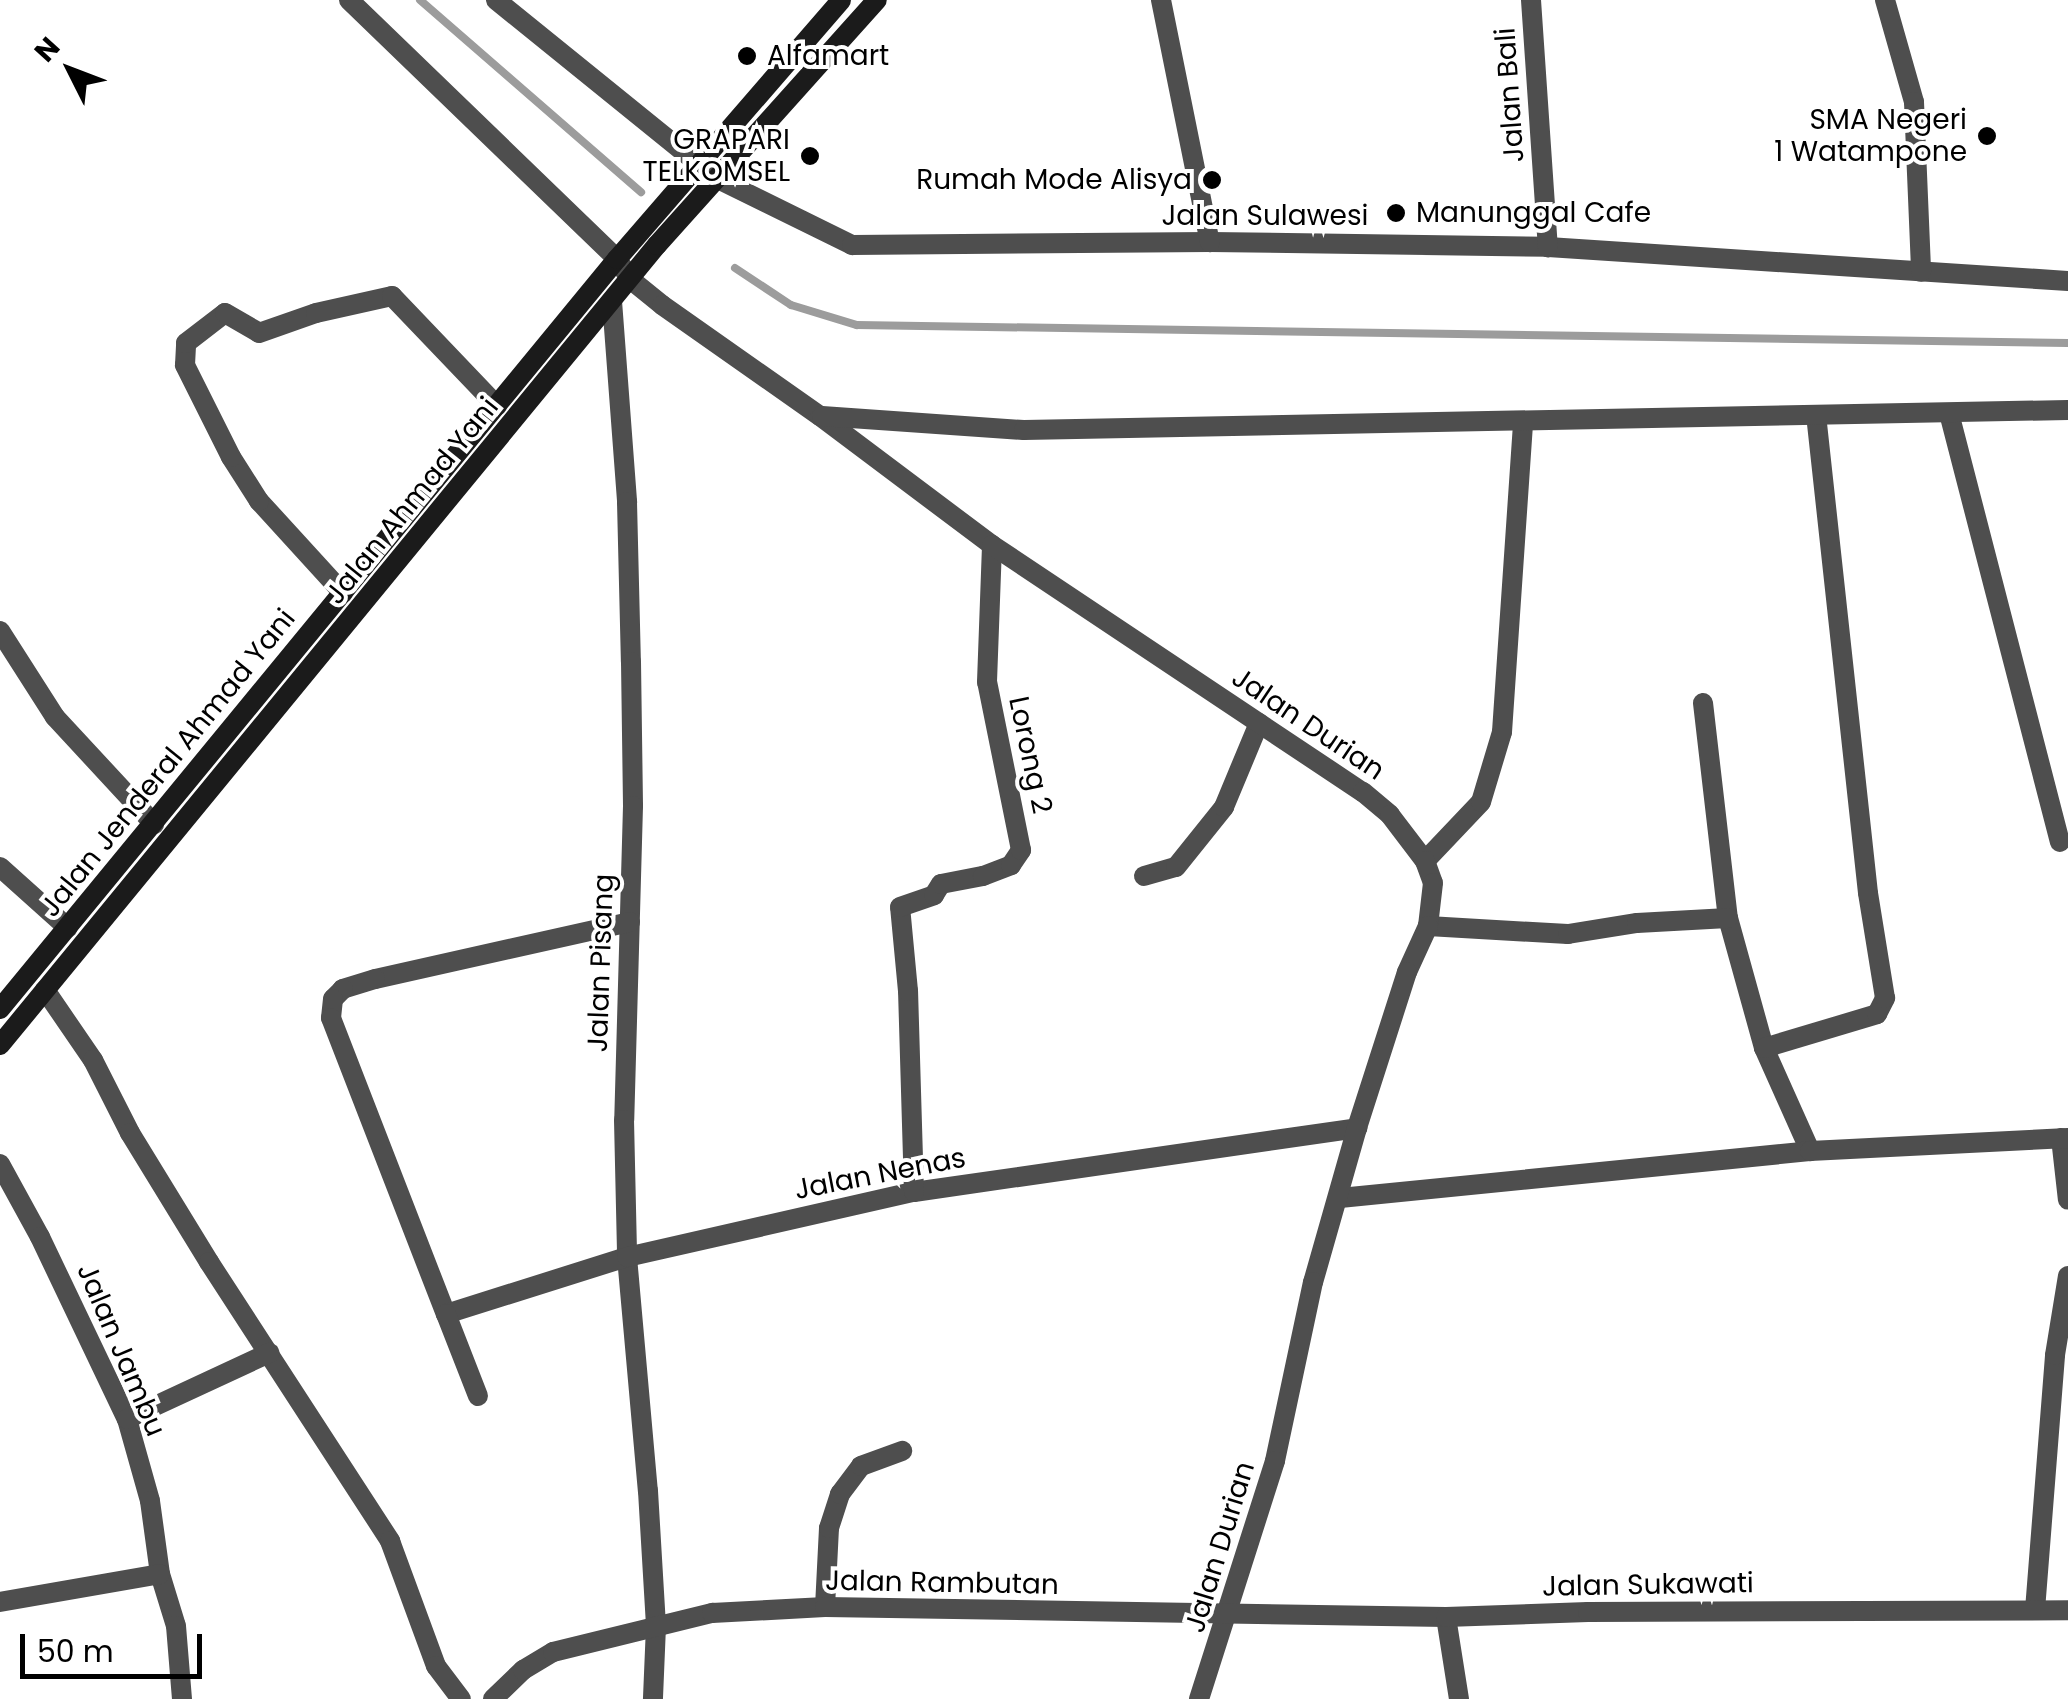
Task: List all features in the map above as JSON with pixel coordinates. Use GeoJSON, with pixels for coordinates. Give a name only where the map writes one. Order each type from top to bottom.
{"type":"FeatureCollection","features":[{"type":"Feature","properties":{"kind":"main road"},"geometry":{"type":"LineString","coordinates":[[708,172],[842,0]]}},
{"type":"Feature","properties":{"kind":"main road"},"geometry":{"type":"LineString","coordinates":[[708,172],[876,0]]}},
{"type":"Feature","properties":{"kind":"main road","name":"Jalan Ahmad Yani"},"geometry":{"type":"LineString","coordinates":[[0,1045],[630,279],[648,239],[708,172]]}},
{"type":"Feature","properties":{"kind":"main road","name":"Jalan Jenderal Ahmad Yani"},"geometry":{"type":"LineString","coordinates":[[0,1010],[618,259],[648,239]]}},
{"type":"Feature","properties":{"kind":"street"},"geometry":{"type":"LineString","coordinates":[[350,0],[618,259],[630,279]]}},
{"type":"Feature","properties":{"kind":"street","name":"Jalan Sulawesi"},"geometry":{"type":"LineString","coordinates":[[496,0],[708,172],[852,246],[1210,242],[1548,247],[2068,282]]}},
{"type":"Feature","properties":{"kind":"street"},"geometry":{"type":"LineString","coordinates":[[1161,0],[1210,242]]}},
{"type":"Feature","properties":{"kind":"street","name":"Jalan Bali"},"geometry":{"type":"LineString","coordinates":[[1531,0],[1548,247]]}},
{"type":"Feature","properties":{"kind":"street"},"geometry":{"type":"LineString","coordinates":[[1885,0],[1914,102],[1922,272]]}},
{"type":"Feature","properties":{"kind":"street","name":"Jalan Durian"},"geometry":{"type":"LineString","coordinates":[[630,279],[992,545],[1363,792],[1390,816],[1425,861],[1433,884],[1428,926],[1407,972],[1357,1128],[1340,1198],[1312,1282],[1275,1461],[1199,1699]]}},
{"type":"Feature","properties":{"kind":"street"},"geometry":{"type":"LineString","coordinates":[[343,594],[259,501],[231,457],[185,364],[186,343],[225,314],[259,333],[316,312],[392,296],[497,406]]}},
{"type":"Feature","properties":{"kind":"street","name":"Jalan Pisang"},"geometry":{"type":"LineString","coordinates":[[612,301],[627,502],[633,806],[624,1120],[627,1257],[656,1626],[654,1699]]}},
{"type":"Feature","properties":{"kind":"street"},"geometry":{"type":"LineString","coordinates":[[820,416],[1024,430],[2068,410]]}},
{"type":"Feature","properties":{"kind":"street"},"geometry":{"type":"LineString","coordinates":[[1948,413],[2060,842]]}},
{"type":"Feature","properties":{"kind":"street"},"geometry":{"type":"LineString","coordinates":[[1764,1048],[1877,1014],[1885,998],[1868,893],[1816,417]]}},
{"type":"Feature","properties":{"kind":"street"},"geometry":{"type":"LineString","coordinates":[[1425,861],[1480,802],[1502,732],[1523,423]]}},
{"type":"Feature","properties":{"kind":"street","name":"Lorong 2"},"geometry":{"type":"LineString","coordinates":[[914,1192],[908,992],[900,907],[934,895],[942,884],[982,876],[1010,864],[1021,850],[987,682],[992,545]]}},
{"type":"Feature","properties":{"kind":"street"},"geometry":{"type":"LineString","coordinates":[[0,631],[54,717],[154,824]]}},
{"type":"Feature","properties":{"kind":"street"},"geometry":{"type":"LineString","coordinates":[[1703,704],[1728,918],[1764,1048],[1810,1152]]}},
{"type":"Feature","properties":{"kind":"street"},"geometry":{"type":"LineString","coordinates":[[1144,876],[1176,867],[1224,807],[1259,723]]}},
{"type":"Feature","properties":{"kind":"street"},"geometry":{"type":"LineString","coordinates":[[0,867],[68,928]]}},
{"type":"Feature","properties":{"kind":"street"},"geometry":{"type":"LineString","coordinates":[[1428,926],[1568,934],[1636,923],[1728,918]]}},
{"type":"Feature","properties":{"kind":"street"},"geometry":{"type":"LineString","coordinates":[[478,1396],[331,1018],[332,998],[343,988],[375,979],[630,922]]}},
{"type":"Feature","properties":{"kind":"street"},"geometry":{"type":"LineString","coordinates":[[45,990],[93,1060],[130,1134],[390,1542],[436,1666],[462,1699]]}},
{"type":"Feature","properties":{"kind":"street","name":"Jalan Nenas"},"geometry":{"type":"LineString","coordinates":[[446,1314],[627,1257],[914,1192],[1357,1128]]}},
{"type":"Feature","properties":{"kind":"street"},"geometry":{"type":"LineString","coordinates":[[1340,1198],[1810,1152],[2064,1138],[2068,1200]]}},
{"type":"Feature","properties":{"kind":"street","name":"Jalan Jambu"},"geometry":{"type":"LineString","coordinates":[[0,1164],[40,1237],[127,1420],[150,1500],[160,1574],[176,1626],[182,1699]]}},
{"type":"Feature","properties":{"kind":"street"},"geometry":{"type":"LineString","coordinates":[[2035,1610],[2068,1276]]}},
{"type":"Feature","properties":{"kind":"street"},"geometry":{"type":"LineString","coordinates":[[127,1420],[269,1353]]}},
{"type":"Feature","properties":{"kind":"street"},"geometry":{"type":"LineString","coordinates":[[825,1607],[829,1528],[840,1494],[861,1466],[902,1451]]}},
{"type":"Feature","properties":{"kind":"street"},"geometry":{"type":"LineString","coordinates":[[0,1602],[160,1574]]}},
{"type":"Feature","properties":{"kind":"street","name":"Jalan Rambutan"},"geometry":{"type":"LineString","coordinates":[[493,1699],[523,1670],[553,1652],[712,1614],[825,1607],[1228,1616]]}},
{"type":"Feature","properties":{"kind":"street","name":"Jalan Sukawati"},"geometry":{"type":"LineString","coordinates":[[1228,1616],[2068,1610]]}},
{"type":"Feature","properties":{"kind":"street"},"geometry":{"type":"LineString","coordinates":[[1446,1617],[1459,1699]]}},
{"type":"Feature","properties":{"kind":"waterway"},"geometry":{"type":"LineString","coordinates":[[420,0],[641,192]]}},
{"type":"Feature","properties":{"kind":"waterway"},"geometry":{"type":"LineString","coordinates":[[735,268],[791,305],[857,325],[2068,343]]}},
{"type":"Feature","properties":{"kind":"place","name":"Alfamart"},"geometry":{"type":"Point","coordinates":[747,56]}},
{"type":"Feature","properties":{"kind":"place","name":"SMA Negeri 1 Watampone"},"geometry":{"type":"Point","coordinates":[1987,136]}},
{"type":"Feature","properties":{"kind":"place","name":"GRAPARI TELKOMSEL"},"geometry":{"type":"Point","coordinates":[810,156]}},
{"type":"Feature","properties":{"kind":"place","name":"Rumah Mode Alisya"},"geometry":{"type":"Point","coordinates":[1212,180]}},
{"type":"Feature","properties":{"kind":"place","name":"Manunggal Cafe"},"geometry":{"type":"Point","coordinates":[1396,213]}}]}
